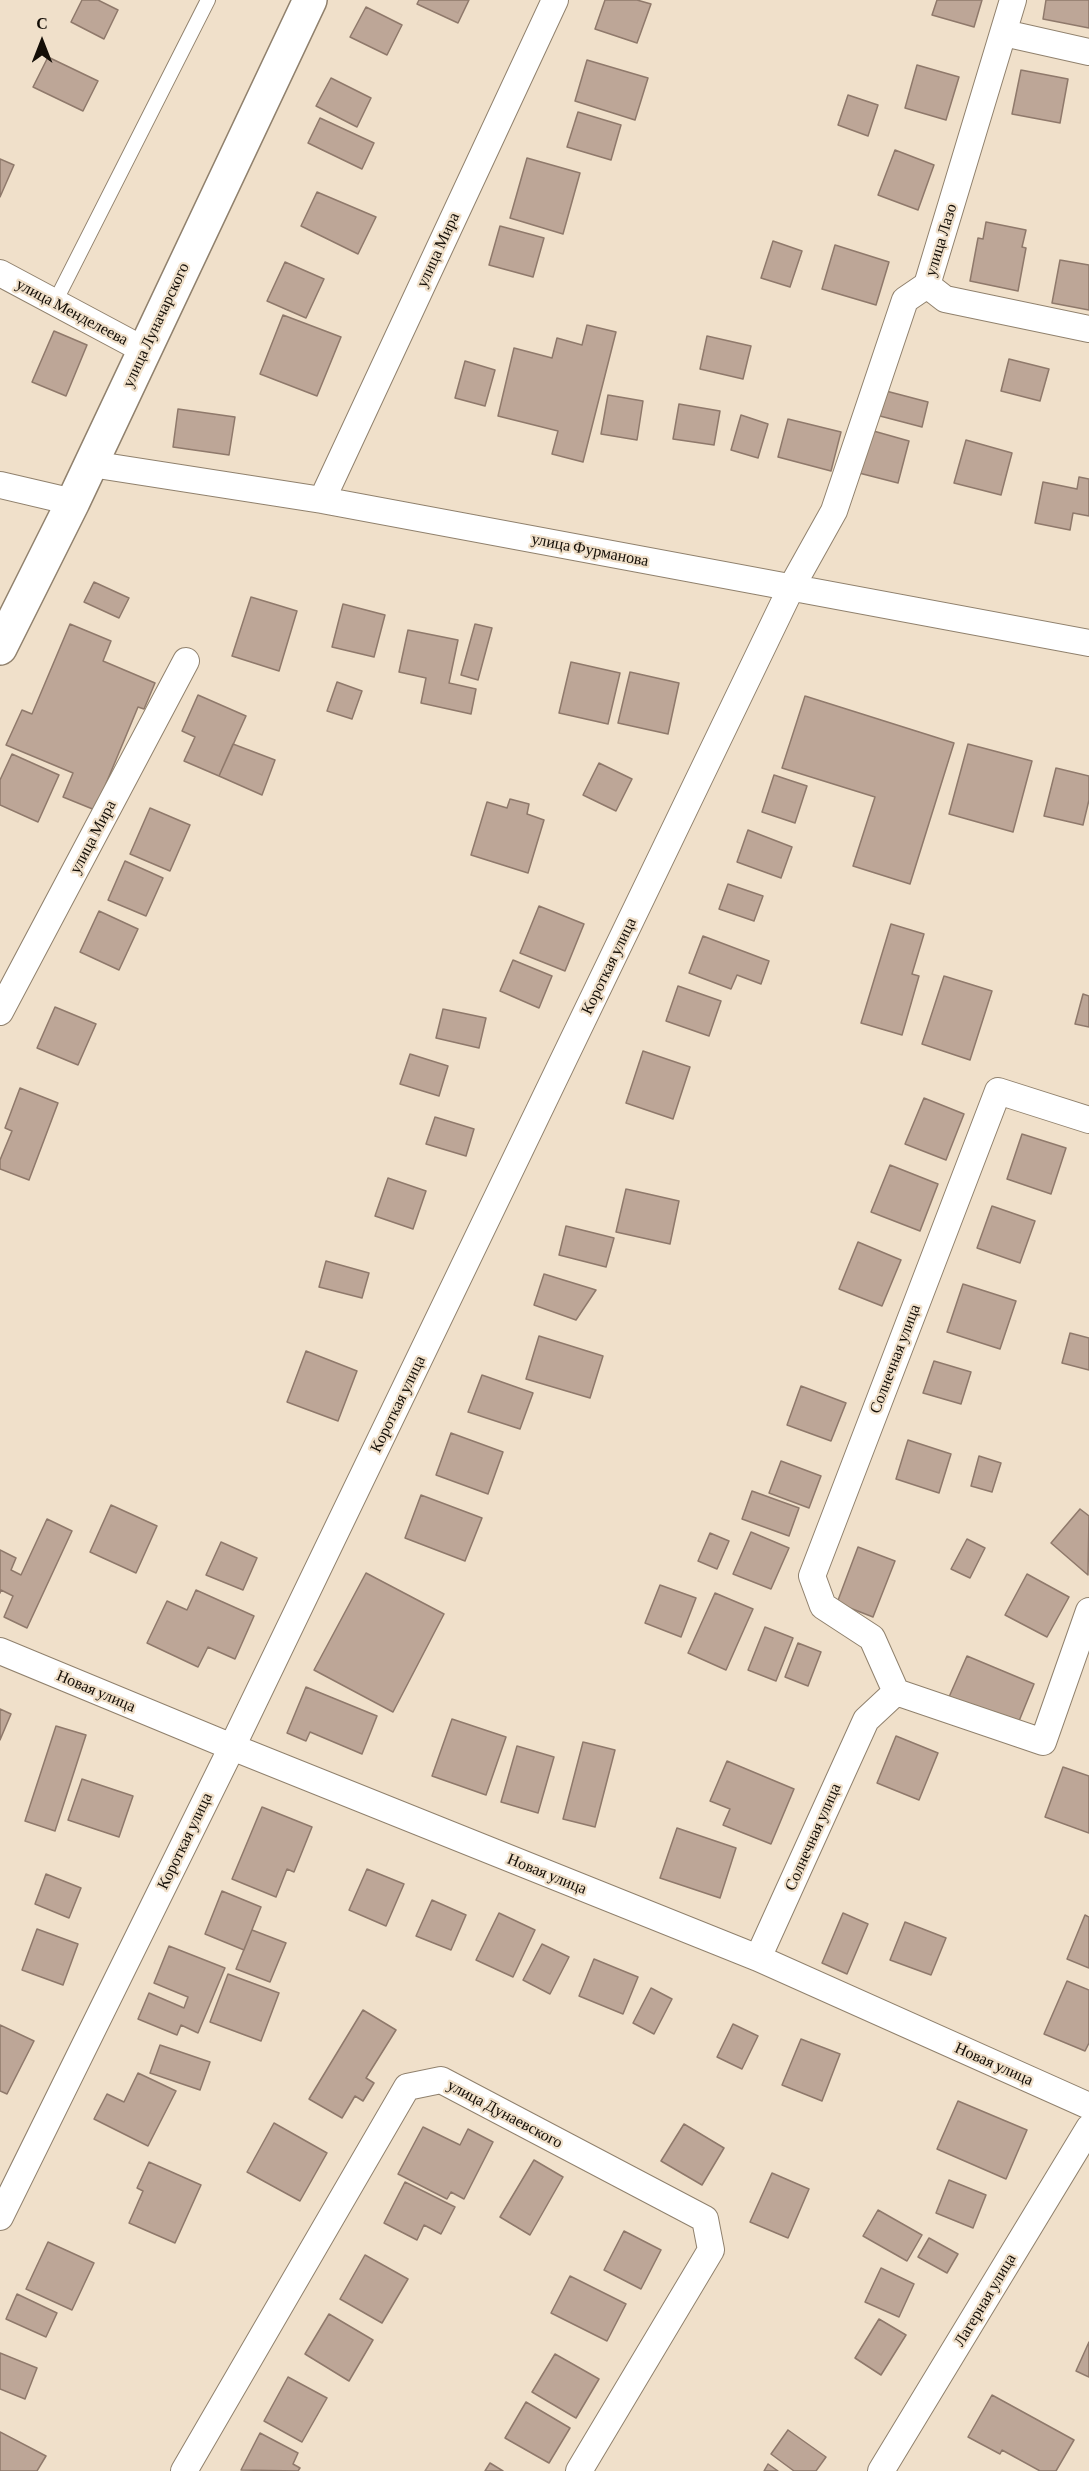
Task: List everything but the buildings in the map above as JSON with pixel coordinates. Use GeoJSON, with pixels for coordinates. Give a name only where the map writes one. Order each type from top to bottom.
{"type":"FeatureCollection","features":[{"type":"Feature","properties":{"kind":"main road","name":"улица Луначарского"},"geometry":{"type":"LineString","coordinates":[[0,648],[73,502],[310,0]]}},
{"type":"Feature","properties":{"kind":"street","name":"улица Мира"},"geometry":{"type":"LineString","coordinates":[[322,500],[555,0]]}},
{"type":"Feature","properties":{"kind":"street","name":"улица Лазо"},"geometry":{"type":"LineString","coordinates":[[1013,0],[927,285],[945,299],[1089,329]]}},
{"type":"Feature","properties":{"kind":"street"},"geometry":{"type":"LineString","coordinates":[[1004,33],[1089,52]]}},
{"type":"Feature","properties":{"kind":"street","name":"улица Менделеева"},"geometry":{"type":"LineString","coordinates":[[0,273],[144,350]]}},
{"type":"Feature","properties":{"kind":"street","name":"Короткая улица"},"geometry":{"type":"LineString","coordinates":[[0,2217],[232,1747],[791,588],[834,512],[905,300],[927,285]]}},
{"type":"Feature","properties":{"kind":"street","name":"улица Фурманова"},"geometry":{"type":"LineString","coordinates":[[91,464],[322,500],[1089,643]]}},
{"type":"Feature","properties":{"kind":"street"},"geometry":{"type":"LineString","coordinates":[[0,485],[73,502]]}},
{"type":"Feature","properties":{"kind":"street","name":"улица Мира"},"geometry":{"type":"LineString","coordinates":[[0,1012],[186,661]]}},
{"type":"Feature","properties":{"kind":"street","name":"Солнечная улица"},"geometry":{"type":"LineString","coordinates":[[758,1958],[866,1720],[896,1692],[872,1638],[823,1606],[812,1576],[998,1091],[1089,1120]]}},
{"type":"Feature","properties":{"kind":"street"},"geometry":{"type":"LineString","coordinates":[[896,1692],[1043,1742],[1089,1611]]}},
{"type":"Feature","properties":{"kind":"street","name":"Новая улица"},"geometry":{"type":"LineString","coordinates":[[0,1651],[232,1747],[758,1958],[1089,2106]]}},
{"type":"Feature","properties":{"kind":"street","name":"улица Дунаевского"},"geometry":{"type":"LineString","coordinates":[[184,2471],[407,2087],[441,2080],[705,2219],[711,2250],[579,2471]]}},
{"type":"Feature","properties":{"kind":"street","name":"Лагерная улица"},"geometry":{"type":"LineString","coordinates":[[881,2471],[1089,2128]]}},
{"type":"Feature","properties":{"kind":"lane"},"geometry":{"type":"LineString","coordinates":[[55,302],[208,0]]}}]}
